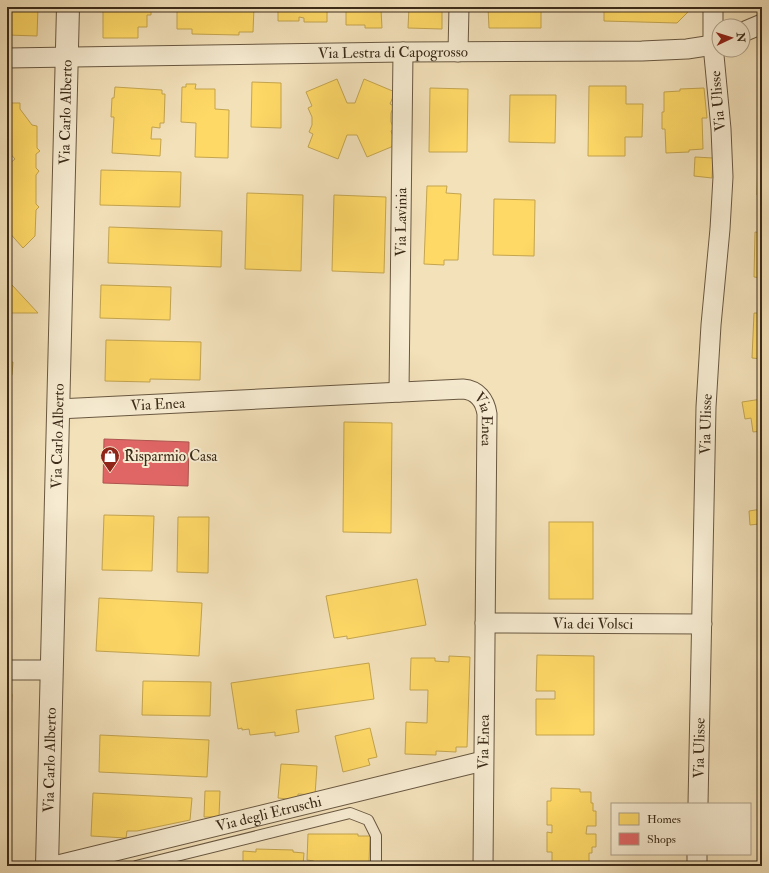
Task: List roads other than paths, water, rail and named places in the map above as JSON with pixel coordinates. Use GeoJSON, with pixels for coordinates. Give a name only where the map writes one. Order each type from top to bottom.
{"type":"FeatureCollection","features":[{"type":"Feature","properties":{"kind":"street","name":"Via Carlo Alberto"},"geometry":{"type":"LineString","coordinates":[[47,866],[68,7]]}},
{"type":"Feature","properties":{"kind":"street"},"geometry":{"type":"LineString","coordinates":[[458,52],[459,7]]}},
{"type":"Feature","properties":{"kind":"street","name":"Via Ulisse"},"geometry":{"type":"LineString","coordinates":[[713,7],[714,18]]}},
{"type":"Feature","properties":{"kind":"street"},"geometry":{"type":"LineString","coordinates":[[751,29],[762,24]]}},
{"type":"Feature","properties":{"kind":"street","name":"Via Lestra di Capogrosso"},"geometry":{"type":"LineString","coordinates":[[7,58],[658,50],[711,45]]}},
{"type":"Feature","properties":{"kind":"street","name":"Via Lavinia"},"geometry":{"type":"LineString","coordinates":[[399,392],[403,52]]}},
{"type":"Feature","properties":{"kind":"street","name":"Via Ulisse"},"geometry":{"type":"LineString","coordinates":[[698,803],[706,400],[723,176],[717,58]]}},
{"type":"Feature","properties":{"kind":"street","name":"Via Enea"},"geometry":{"type":"LineString","coordinates":[[58,409],[399,392],[469,390],[475,392],[479,396],[484,403],[487,414],[483,866]]}},
{"type":"Feature","properties":{"kind":"street","name":"Via dei Volsci"},"geometry":{"type":"LineString","coordinates":[[485,623],[702,624]]}},
{"type":"Feature","properties":{"kind":"street"},"geometry":{"type":"LineString","coordinates":[[7,670],[51,670]]}},
{"type":"Feature","properties":{"kind":"street","name":"Via degli Etruschi"},"geometry":{"type":"LineString","coordinates":[[54,866],[483,761]]}},
{"type":"Feature","properties":{"kind":"street"},"geometry":{"type":"LineString","coordinates":[[697,855],[697,866]]}},
{"type":"Feature","properties":{"kind":"lane"},"geometry":{"type":"LineString","coordinates":[[136,866],[350,813],[368,820],[376,836],[376,866]]}},
{"type":"Feature","properties":{"kind":"place","name":"Risparmio Casa"},"geometry":{"type":"Point","coordinates":[110,473]}}]}
